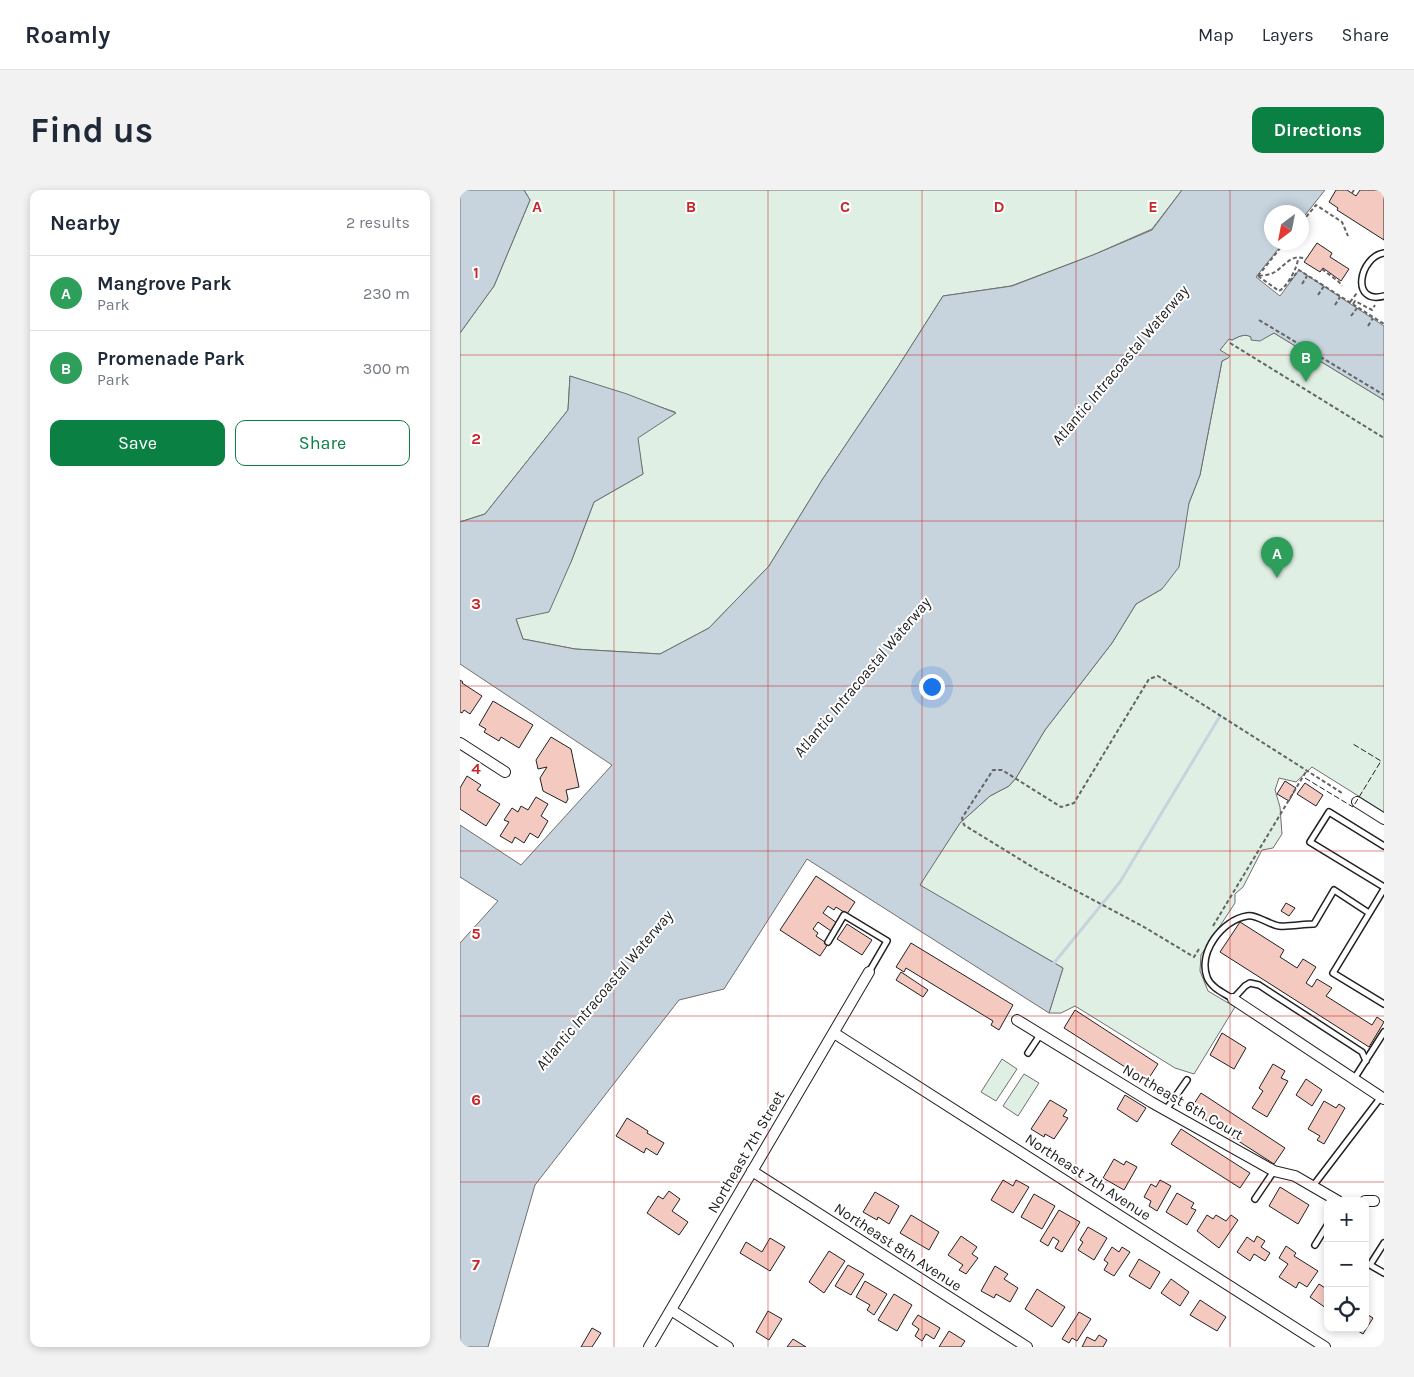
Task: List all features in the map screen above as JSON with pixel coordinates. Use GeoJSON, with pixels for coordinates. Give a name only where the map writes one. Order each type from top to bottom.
{"type":"FeatureCollection","features":[{"type":"Feature","properties":{"kind":"street"},"geometry":{"type":"LineString","coordinates":[[460,743],[506,772]]}},
{"type":"Feature","properties":{"kind":"street"},"geometry":{"type":"LineString","coordinates":[[1356,802],[1384,819]]}},
{"type":"Feature","properties":{"kind":"street","name":"Northeast 7th Street"},"geometry":{"type":"LineString","coordinates":[[649,1347],[869,972]]}},
{"type":"Feature","properties":{"kind":"street"},"geometry":{"type":"LineString","coordinates":[[1233,999],[1383,1098]]}},
{"type":"Feature","properties":{"kind":"street","name":"Northeast 6th Court"},"geometry":{"type":"LineString","coordinates":[[1017,1020],[1166,1110],[1274,1171],[1295,1176],[1331,1197]]}},
{"type":"Feature","properties":{"kind":"street","name":"Northeast 7th Avenue"},"geometry":{"type":"LineString","coordinates":[[834,1033],[1325,1347]]}},
{"type":"Feature","properties":{"kind":"street","name":"Northeast 8th Avenue"},"geometry":{"type":"LineString","coordinates":[[752,1171],[1027,1347]]}},
{"type":"Feature","properties":{"kind":"street"},"geometry":{"type":"LineString","coordinates":[[671,1310],[728,1347]]}},
{"type":"Feature","properties":{"kind":"lane"},"geometry":{"type":"LineString","coordinates":[[1384,253],[1376,255],[1372,259],[1362,274],[1361,283],[1365,292],[1370,295],[1378,298],[1384,296]]}},
{"type":"Feature","properties":{"kind":"lane"},"geometry":{"type":"LineString","coordinates":[[1384,846],[1329,812],[1310,842],[1384,888],[1333,973],[1384,1004]]}},
{"type":"Feature","properties":{"kind":"lane"},"geometry":{"type":"LineString","coordinates":[[1366,1061],[1362,1052],[1258,985],[1250,983],[1244,986],[1233,999],[1216,989],[1208,978],[1205,964],[1210,945],[1219,931],[1232,921],[1248,915],[1278,926],[1314,924],[1334,890],[1370,913]]}},
{"type":"Feature","properties":{"kind":"lane"},"geometry":{"type":"LineString","coordinates":[[828,942],[844,915],[887,941],[869,972]]}},
{"type":"Feature","properties":{"kind":"lane"},"geometry":{"type":"LineString","coordinates":[[1354,1079],[1384,1032]]}},
{"type":"Feature","properties":{"kind":"lane"},"geometry":{"type":"LineString","coordinates":[[1028,1052],[1040,1034]]}},
{"type":"Feature","properties":{"kind":"lane"},"geometry":{"type":"LineString","coordinates":[[1166,1110],[1187,1080]]}},
{"type":"Feature","properties":{"kind":"lane"},"geometry":{"type":"LineString","coordinates":[[1313,1186],[1383,1098]]}},
{"type":"Feature","properties":{"kind":"lane"},"geometry":{"type":"LineString","coordinates":[[1255,1199],[1274,1171]]}},
{"type":"Feature","properties":{"kind":"lane"},"geometry":{"type":"LineString","coordinates":[[1315,1245],[1324,1230]]}},
{"type":"Feature","properties":{"kind":"lane"},"geometry":{"type":"LineString","coordinates":[[1384,1243],[1370,1265],[1384,1273]]}},
{"type":"Feature","properties":{"kind":"path"},"geometry":{"type":"LineString","coordinates":[[1309,213],[1316,204],[1342,222],[1348,236]]}},
{"type":"Feature","properties":{"kind":"path"},"geometry":{"type":"LineString","coordinates":[[1258,276],[1279,250]]}},
{"type":"Feature","properties":{"kind":"path"},"geometry":{"type":"LineString","coordinates":[[1290,281],[1290,277],[1298,263],[1298,258]]}},
{"type":"Feature","properties":{"kind":"path"},"geometry":{"type":"LineString","coordinates":[[1258,276],[1274,272],[1289,260],[1306,259]]}},
{"type":"Feature","properties":{"kind":"path"},"geometry":{"type":"LineString","coordinates":[[1322,269],[1342,286]]}},
{"type":"Feature","properties":{"kind":"path"},"geometry":{"type":"LineString","coordinates":[[1258,276],[1279,291],[1285,288],[1299,270],[1384,324]]}},
{"type":"Feature","properties":{"kind":"path"},"geometry":{"type":"LineString","coordinates":[[1302,284],[1308,275]]}},
{"type":"Feature","properties":{"kind":"path"},"geometry":{"type":"LineString","coordinates":[[1318,295],[1324,286]]}},
{"type":"Feature","properties":{"kind":"path"},"geometry":{"type":"LineString","coordinates":[[1352,303],[1357,293]]}},
{"type":"Feature","properties":{"kind":"path"},"geometry":{"type":"LineString","coordinates":[[1335,305],[1340,296]]}},
{"type":"Feature","properties":{"kind":"path"},"geometry":{"type":"LineString","coordinates":[[1352,303],[1355,301],[1372,310],[1375,306]]}},
{"type":"Feature","properties":{"kind":"path"},"geometry":{"type":"LineString","coordinates":[[1351,316],[1357,307]]}},
{"type":"Feature","properties":{"kind":"path"},"geometry":{"type":"LineString","coordinates":[[1368,326],[1373,317]]}},
{"type":"Feature","properties":{"kind":"path"},"geometry":{"type":"LineString","coordinates":[[1259,320],[1384,395]]}},
{"type":"Feature","properties":{"kind":"path"},"geometry":{"type":"LineString","coordinates":[[1230,343],[1384,438]]}},
{"type":"Feature","properties":{"kind":"path"},"geometry":{"type":"LineString","coordinates":[[1200,949],[1194,957],[1039,871],[964,825],[962,818],[993,770],[1002,770],[1061,807],[1074,802],[1149,679],[1158,676],[1342,792]]}},
{"type":"Feature","properties":{"kind":"path"},"geometry":{"type":"LineString","coordinates":[[1210,932],[1307,770]]}},
{"type":"Feature","properties":{"kind":"green space"},"geometry":{"type":"Polygon","coordinates":[[[524,190],[1182,190],[1152,229],[1093,255],[1011,286],[943,296],[822,480],[769,566],[709,628],[660,654],[575,649],[523,639],[516,619],[571,562],[594,502],[643,474],[637,438],[675,412],[570,376],[568,410],[485,514],[460,522],[460,333],[494,286],[530,200],[524,190]]]}},
{"type":"Feature","properties":{"kind":"green space"},"geometry":{"type":"Polygon","coordinates":[[[1274,333],[1384,400],[1384,812],[1312,767],[1296,782],[1279,778],[1275,790],[1280,807],[1282,834],[1273,848],[1262,850],[1243,887],[1235,894],[1235,903],[1201,955],[1200,971],[1208,991],[1235,1007],[1194,1074],[1175,1068],[1075,1006],[1061,1013],[1049,1013],[1063,968],[919,885],[960,823],[990,796],[1009,786],[1016,778],[1045,730],[1112,643],[1136,604],[1162,589],[1189,503],[1200,475],[1222,361],[1228,358],[1220,350],[1229,338],[1232,340],[1247,335],[1264,338],[1274,333]]]}},
{"type":"Feature","properties":{"kind":"green space"},"geometry":{"type":"Polygon","coordinates":[[[1002,1059],[1017,1069],[996,1101],[981,1092],[1002,1059]]]}},
{"type":"Feature","properties":{"kind":"green space"},"geometry":{"type":"Polygon","coordinates":[[[1024,1074],[1039,1083],[1018,1116],[1003,1106],[1024,1074]]]}},
{"type":"Feature","properties":{"kind":"water"},"geometry":{"type":"Polygon","coordinates":[[[460,190],[524,190],[530,200],[494,286],[460,333],[460,190]]]}},
{"type":"Feature","properties":{"kind":"water","name":"Atlantic Intracoastal Waterway"},"geometry":{"type":"Polygon","coordinates":[[[1182,190],[1325,190],[1309,210],[1309,205],[1264,205],[1264,250],[1277,250],[1256,277],[1280,296],[1299,270],[1384,326],[1384,400],[1274,333],[1260,341],[1251,340],[1251,337],[1246,335],[1232,340],[1229,339],[1220,350],[1230,356],[1222,361],[1200,475],[1189,503],[1179,567],[1162,589],[1136,604],[1112,643],[1045,730],[1016,778],[1009,786],[990,796],[960,823],[920,885],[1063,968],[1049,1013],[807,859],[724,989],[679,1000],[535,1185],[488,1347],[460,1347],[460,943],[498,901],[460,877],[460,825],[521,865],[612,765],[460,664],[460,522],[485,514],[568,410],[570,376],[627,394],[676,413],[638,438],[643,474],[594,502],[549,612],[516,619],[523,639],[575,649],[660,654],[709,628],[769,566],[822,480],[943,296],[1012,286],[1152,230],[1182,190]]]}},
{"type":"Feature","properties":{"kind":"building"},"geometry":{"type":"Polygon","coordinates":[[[1336,190],[1347,190],[1356,196],[1360,190],[1378,190],[1384,194],[1384,240],[1337,210],[1338,208],[1329,202],[1336,190]]]}},
{"type":"Feature","properties":{"kind":"building"},"geometry":{"type":"Polygon","coordinates":[[[1317,243],[1332,253],[1330,257],[1349,269],[1341,281],[1323,268],[1320,272],[1304,262],[1317,243]]]}},
{"type":"Feature","properties":{"kind":"building"},"geometry":{"type":"Polygon","coordinates":[[[460,680],[482,696],[470,714],[464,710],[462,713],[460,712],[460,680]]]}},
{"type":"Feature","properties":{"kind":"building"},"geometry":{"type":"Polygon","coordinates":[[[493,701],[533,725],[519,748],[501,737],[499,741],[484,732],[486,729],[479,725],[493,701]]]}},
{"type":"Feature","properties":{"kind":"building"},"geometry":{"type":"Polygon","coordinates":[[[551,737],[571,749],[579,787],[566,790],[568,799],[566,803],[543,791],[540,778],[547,767],[538,769],[536,760],[551,737]]]}},
{"type":"Feature","properties":{"kind":"building"},"geometry":{"type":"Polygon","coordinates":[[[467,776],[481,785],[477,790],[500,804],[486,826],[460,809],[460,788],[467,776]]]}},
{"type":"Feature","properties":{"kind":"building"},"geometry":{"type":"Polygon","coordinates":[[[1285,781],[1296,788],[1289,801],[1277,794],[1285,781]]]}},
{"type":"Feature","properties":{"kind":"building"},"geometry":{"type":"Polygon","coordinates":[[[1305,783],[1323,795],[1316,806],[1297,794],[1305,783]]]}},
{"type":"Feature","properties":{"kind":"building"},"geometry":{"type":"Polygon","coordinates":[[[536,797],[548,804],[541,816],[548,821],[538,838],[530,833],[524,843],[515,837],[512,843],[500,836],[509,822],[504,820],[512,808],[518,812],[521,806],[528,810],[536,797]]]}},
{"type":"Feature","properties":{"kind":"building"},"geometry":{"type":"Polygon","coordinates":[[[816,876],[855,902],[847,914],[836,907],[834,910],[828,906],[823,913],[837,923],[831,931],[818,922],[813,929],[818,933],[816,936],[828,944],[820,956],[780,930],[816,876]]]}},
{"type":"Feature","properties":{"kind":"building"},"geometry":{"type":"Polygon","coordinates":[[[1286,903],[1295,908],[1289,916],[1281,911],[1286,903]]]}},
{"type":"Feature","properties":{"kind":"building"},"geometry":{"type":"Polygon","coordinates":[[[1240,922],[1284,950],[1280,957],[1297,968],[1303,959],[1316,967],[1306,983],[1312,987],[1317,979],[1332,988],[1326,996],[1372,1025],[1377,1017],[1384,1022],[1369,1047],[1220,952],[1240,922]]]}},
{"type":"Feature","properties":{"kind":"building"},"geometry":{"type":"Polygon","coordinates":[[[847,924],[872,940],[862,955],[837,939],[847,924]]]}},
{"type":"Feature","properties":{"kind":"building"},"geometry":{"type":"Polygon","coordinates":[[[911,943],[1013,1005],[999,1030],[991,1025],[993,1021],[906,968],[904,972],[896,967],[911,943]]]}},
{"type":"Feature","properties":{"kind":"building"},"geometry":{"type":"Polygon","coordinates":[[[901,972],[928,990],[923,997],[896,980],[901,972]]]}},
{"type":"Feature","properties":{"kind":"building"},"geometry":{"type":"Polygon","coordinates":[[[1075,1010],[1158,1064],[1147,1081],[1064,1028],[1075,1010]]]}},
{"type":"Feature","properties":{"kind":"building"},"geometry":{"type":"Polygon","coordinates":[[[1222,1033],[1246,1048],[1234,1069],[1210,1055],[1222,1033]]]}},
{"type":"Feature","properties":{"kind":"building"},"geometry":{"type":"Polygon","coordinates":[[[1273,1064],[1285,1071],[1281,1078],[1288,1081],[1267,1117],[1252,1108],[1263,1091],[1259,1088],[1273,1064]]]}},
{"type":"Feature","properties":{"kind":"building"},"geometry":{"type":"Polygon","coordinates":[[[1306,1079],[1322,1090],[1312,1106],[1296,1095],[1306,1079]]]}},
{"type":"Feature","properties":{"kind":"building"},"geometry":{"type":"Polygon","coordinates":[[[1201,1093],[1285,1148],[1274,1164],[1190,1110],[1201,1093]]]}},
{"type":"Feature","properties":{"kind":"building"},"geometry":{"type":"Polygon","coordinates":[[[1125,1095],[1146,1108],[1137,1122],[1117,1109],[1125,1095]]]}},
{"type":"Feature","properties":{"kind":"building"},"geometry":{"type":"Polygon","coordinates":[[[1050,1100],[1067,1110],[1063,1116],[1068,1118],[1054,1139],[1045,1134],[1044,1137],[1031,1129],[1050,1100]]]}},
{"type":"Feature","properties":{"kind":"building"},"geometry":{"type":"Polygon","coordinates":[[[1324,1101],[1336,1108],[1339,1104],[1345,1108],[1324,1144],[1317,1140],[1320,1136],[1308,1129],[1324,1101]]]}},
{"type":"Feature","properties":{"kind":"building"},"geometry":{"type":"Polygon","coordinates":[[[627,1118],[664,1143],[657,1155],[646,1148],[644,1153],[616,1136],[627,1118]]]}},
{"type":"Feature","properties":{"kind":"building"},"geometry":{"type":"Polygon","coordinates":[[[1181,1129],[1250,1173],[1240,1188],[1171,1144],[1181,1129]]]}},
{"type":"Feature","properties":{"kind":"building"},"geometry":{"type":"Polygon","coordinates":[[[1114,1159],[1124,1165],[1126,1161],[1137,1167],[1124,1190],[1103,1178],[1114,1159]]]}},
{"type":"Feature","properties":{"kind":"building"},"geometry":{"type":"Polygon","coordinates":[[[1003,1180],[1013,1186],[1016,1180],[1029,1187],[1013,1213],[991,1200],[1003,1180]]]}},
{"type":"Feature","properties":{"kind":"building"},"geometry":{"type":"Polygon","coordinates":[[[1160,1180],[1171,1186],[1157,1211],[1149,1206],[1151,1201],[1144,1197],[1151,1184],[1156,1187],[1160,1180]]]}},
{"type":"Feature","properties":{"kind":"building"},"geometry":{"type":"Polygon","coordinates":[[[1280,1187],[1309,1205],[1298,1224],[1269,1206],[1280,1187]]]}},
{"type":"Feature","properties":{"kind":"building"},"geometry":{"type":"Polygon","coordinates":[[[669,1191],[680,1199],[672,1211],[688,1222],[679,1235],[647,1213],[658,1196],[663,1199],[669,1191]]]}},
{"type":"Feature","properties":{"kind":"building"},"geometry":{"type":"Polygon","coordinates":[[[875,1192],[899,1206],[889,1224],[878,1217],[877,1220],[863,1212],[875,1192]]]}},
{"type":"Feature","properties":{"kind":"building"},"geometry":{"type":"Polygon","coordinates":[[[1177,1193],[1194,1203],[1191,1208],[1196,1210],[1187,1225],[1166,1212],[1177,1193]]]}},
{"type":"Feature","properties":{"kind":"building"},"geometry":{"type":"Polygon","coordinates":[[[1034,1194],[1055,1206],[1042,1229],[1021,1217],[1034,1194]]]}},
{"type":"Feature","properties":{"kind":"building"},"geometry":{"type":"Polygon","coordinates":[[[1059,1210],[1080,1222],[1062,1252],[1055,1248],[1059,1241],[1053,1237],[1048,1246],[1040,1241],[1059,1210]]]}},
{"type":"Feature","properties":{"kind":"building"},"geometry":{"type":"Polygon","coordinates":[[[911,1215],[939,1232],[929,1250],[900,1233],[911,1215]]]}},
{"type":"Feature","properties":{"kind":"building"},"geometry":{"type":"Polygon","coordinates":[[[1207,1215],[1213,1219],[1216,1215],[1226,1221],[1231,1215],[1238,1220],[1219,1248],[1197,1231],[1207,1215]]]}},
{"type":"Feature","properties":{"kind":"building"},"geometry":{"type":"Polygon","coordinates":[[[1088,1227],[1107,1238],[1094,1260],[1078,1250],[1083,1242],[1080,1240],[1088,1227]]]}},
{"type":"Feature","properties":{"kind":"building"},"geometry":{"type":"Polygon","coordinates":[[[961,1236],[977,1247],[972,1254],[978,1258],[966,1274],[959,1270],[963,1265],[948,1255],[961,1236]]]}},
{"type":"Feature","properties":{"kind":"building"},"geometry":{"type":"Polygon","coordinates":[[[1257,1236],[1265,1241],[1261,1247],[1270,1253],[1265,1261],[1254,1254],[1250,1261],[1237,1252],[1247,1237],[1254,1242],[1257,1236]]]}},
{"type":"Feature","properties":{"kind":"building"},"geometry":{"type":"Polygon","coordinates":[[[770,1238],[785,1247],[770,1271],[740,1253],[746,1242],[762,1252],[770,1238]]]}},
{"type":"Feature","properties":{"kind":"building"},"geometry":{"type":"Polygon","coordinates":[[[1286,1246],[1296,1253],[1294,1256],[1318,1271],[1307,1287],[1299,1282],[1296,1288],[1279,1277],[1288,1264],[1279,1258],[1286,1246]]]}},
{"type":"Feature","properties":{"kind":"building"},"geometry":{"type":"Polygon","coordinates":[[[1112,1247],[1119,1252],[1122,1247],[1130,1252],[1114,1276],[1104,1270],[1108,1263],[1104,1260],[1112,1247]]]}},
{"type":"Feature","properties":{"kind":"building"},"geometry":{"type":"Polygon","coordinates":[[[829,1251],[845,1261],[824,1293],[809,1282],[829,1251]]]}},
{"type":"Feature","properties":{"kind":"building"},"geometry":{"type":"Polygon","coordinates":[[[1139,1259],[1160,1272],[1150,1289],[1129,1276],[1139,1259]]]}},
{"type":"Feature","properties":{"kind":"building"},"geometry":{"type":"Polygon","coordinates":[[[848,1265],[864,1274],[851,1295],[835,1286],[848,1265]]]}},
{"type":"Feature","properties":{"kind":"building"},"geometry":{"type":"Polygon","coordinates":[[[995,1266],[1008,1274],[1004,1279],[1018,1288],[1010,1302],[996,1294],[994,1298],[981,1291],[995,1266]]]}},
{"type":"Feature","properties":{"kind":"building"},"geometry":{"type":"Polygon","coordinates":[[[1171,1279],[1189,1292],[1180,1306],[1161,1293],[1171,1279]]]}},
{"type":"Feature","properties":{"kind":"building"},"geometry":{"type":"Polygon","coordinates":[[[865,1281],[887,1294],[874,1315],[867,1310],[870,1305],[856,1297],[865,1281]]]}},
{"type":"Feature","properties":{"kind":"building"},"geometry":{"type":"Polygon","coordinates":[[[1319,1284],[1324,1287],[1324,1307],[1310,1297],[1319,1284]]]}},
{"type":"Feature","properties":{"kind":"building"},"geometry":{"type":"Polygon","coordinates":[[[1037,1289],[1065,1307],[1052,1327],[1025,1309],[1037,1289]]]}},
{"type":"Feature","properties":{"kind":"building"},"geometry":{"type":"Polygon","coordinates":[[[894,1294],[912,1305],[897,1331],[878,1320],[894,1294]]]}},
{"type":"Feature","properties":{"kind":"building"},"geometry":{"type":"Polygon","coordinates":[[[1200,1300],[1226,1317],[1217,1331],[1190,1315],[1200,1300]]]}},
{"type":"Feature","properties":{"kind":"building"},"geometry":{"type":"Polygon","coordinates":[[[768,1311],[782,1319],[769,1340],[756,1332],[768,1311]]]}},
{"type":"Feature","properties":{"kind":"building"},"geometry":{"type":"Polygon","coordinates":[[[1079,1312],[1091,1319],[1077,1341],[1072,1338],[1069,1343],[1062,1339],[1079,1312]]]}},
{"type":"Feature","properties":{"kind":"building"},"geometry":{"type":"Polygon","coordinates":[[[918,1315],[940,1328],[934,1339],[926,1334],[922,1341],[915,1336],[919,1329],[912,1324],[918,1315]]]}},
{"type":"Feature","properties":{"kind":"building"},"geometry":{"type":"Polygon","coordinates":[[[1369,1316],[1373,1318],[1369,1324],[1369,1316]]]}},
{"type":"Feature","properties":{"kind":"building"},"geometry":{"type":"Polygon","coordinates":[[[592,1328],[601,1333],[592,1347],[581,1347],[592,1328]]]}},
{"type":"Feature","properties":{"kind":"building"},"geometry":{"type":"Polygon","coordinates":[[[949,1331],[965,1341],[961,1347],[939,1347],[949,1331]]]}},
{"type":"Feature","properties":{"kind":"building"},"geometry":{"type":"Polygon","coordinates":[[[1099,1335],[1107,1340],[1103,1347],[1082,1347],[1087,1337],[1095,1341],[1099,1335]]]}},
{"type":"Feature","properties":{"kind":"building"},"geometry":{"type":"Polygon","coordinates":[[[793,1339],[806,1347],[787,1347],[793,1339]]]}},
{"type":"Feature","properties":{"kind":"waterway"},"geometry":{"type":"LineString","coordinates":[[1054,963],[1120,882],[1220,716]]}},
{"type":"Feature","properties":{"kind":"fence"},"geometry":{"type":"LineString","coordinates":[[1305,778],[1353,807],[1381,761],[1353,744]]}},
{"type":"Feature","properties":{"kind":"place","name":"Promenade Park"},"geometry":{"type":"Point","coordinates":[1306,382]}},
{"type":"Feature","properties":{"kind":"place","name":"Mangrove Park"},"geometry":{"type":"Point","coordinates":[1277,578]}}]}
